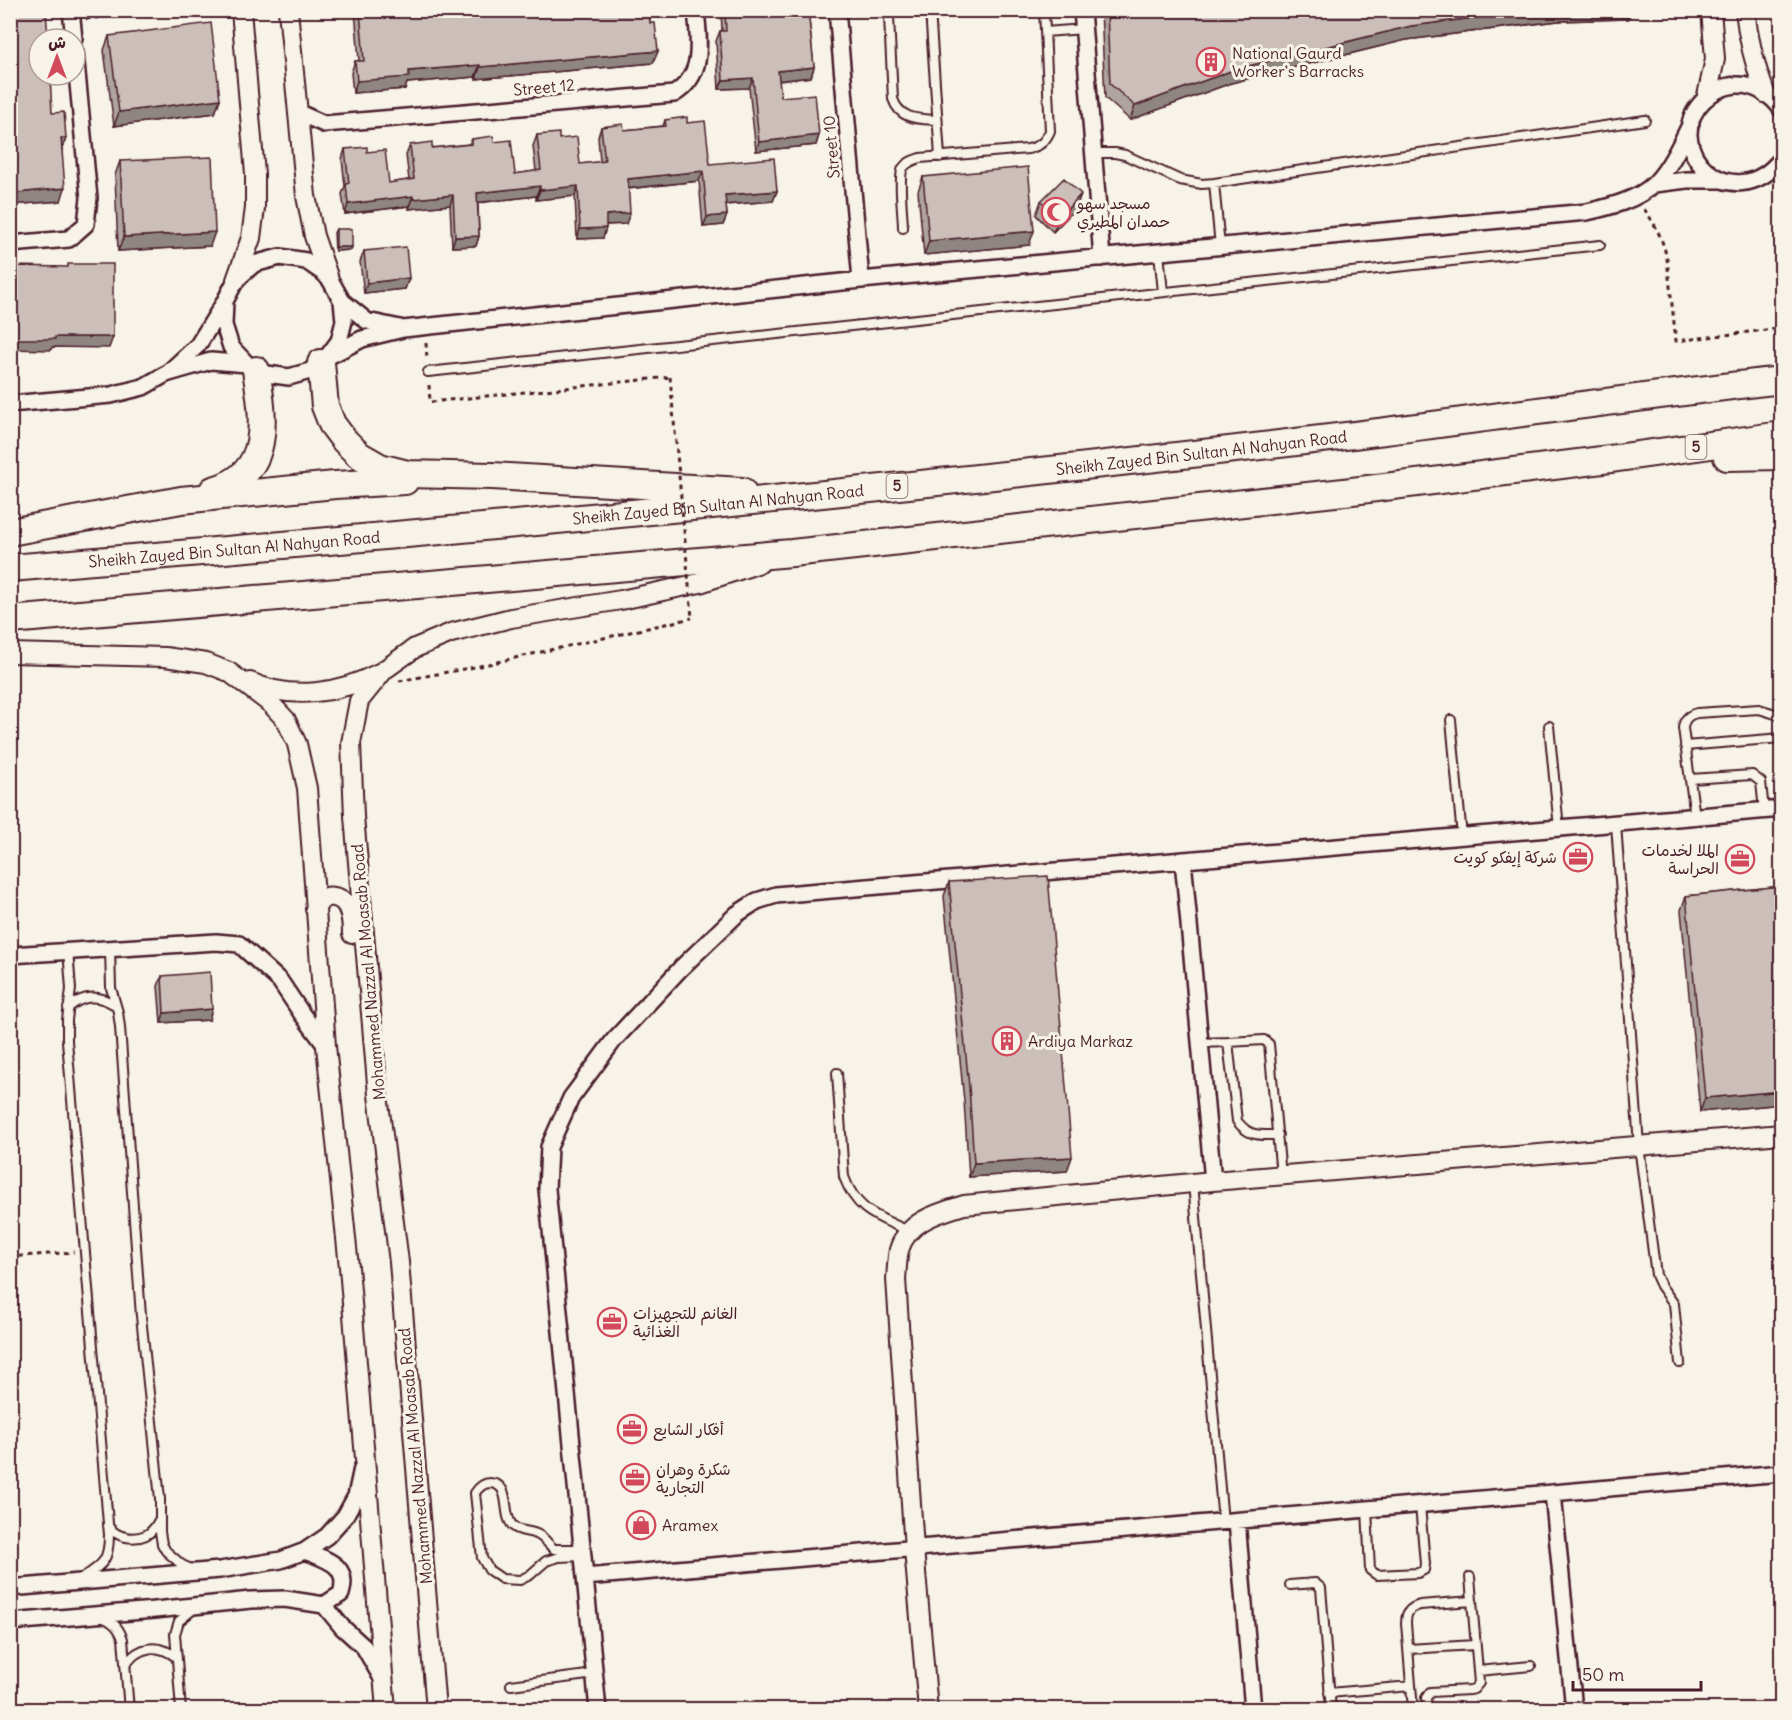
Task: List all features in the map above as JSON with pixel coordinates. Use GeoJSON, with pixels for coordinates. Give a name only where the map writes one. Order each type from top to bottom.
{"type":"FeatureCollection","features":[{"type":"Feature","properties":{"kind":"highway"},"geometry":{"type":"LineString","coordinates":[[324,360],[325,406],[332,424],[359,455],[380,467],[408,474],[492,476],[812,496]]}},
{"type":"Feature","properties":{"kind":"highway"},"geometry":{"type":"LineString","coordinates":[[181,500],[222,488],[240,479],[250,467],[261,438],[262,419],[251,367]]}},
{"type":"Feature","properties":{"kind":"highway","name":"Sheikh Zayed Bin Sultan Al Nahyan Road"},"geometry":{"type":"LineString","coordinates":[[10,568],[334,542],[812,496],[1338,437],[1779,379]]}},
{"type":"Feature","properties":{"kind":"highway","name":"5"},"geometry":{"type":"LineString","coordinates":[[10,620],[792,553],[1344,492],[1782,435]]}},
{"type":"Feature","properties":{"kind":"highway"},"geometry":{"type":"LineString","coordinates":[[1610,459],[1782,456]]}},
{"type":"Feature","properties":{"kind":"highway"},"geometry":{"type":"LineString","coordinates":[[10,532],[181,500],[335,485],[492,476]]}},
{"type":"Feature","properties":{"kind":"street"},"geometry":{"type":"LineString","coordinates":[[166,374],[198,345],[236,280],[251,238],[255,208],[255,174],[241,10]]}},
{"type":"Feature","properties":{"kind":"street","name":"Street 12"},"geometry":{"type":"LineString","coordinates":[[300,140],[324,124],[674,94],[685,87],[697,63],[700,46],[696,10]]}},
{"type":"Feature","properties":{"kind":"street","name":"Street 10"},"geometry":{"type":"LineString","coordinates":[[837,10],[861,280]]}},
{"type":"Feature","properties":{"kind":"street"},"geometry":{"type":"LineString","coordinates":[[1082,10],[1102,258]]}},
{"type":"Feature","properties":{"kind":"street"},"geometry":{"type":"LineString","coordinates":[[1707,96],[1715,58],[1711,10]]}},
{"type":"Feature","properties":{"kind":"street"},"geometry":{"type":"LineString","coordinates":[[1745,10],[1749,40],[1765,93]]}},
{"type":"Feature","properties":{"kind":"street"},"geometry":{"type":"LineString","coordinates":[[290,12],[306,196],[314,236],[328,276],[342,302],[344,321],[339,341],[324,360]]}},
{"type":"Feature","properties":{"kind":"street"},"geometry":{"type":"LineString","coordinates":[[10,404],[111,395],[142,387],[166,374],[211,361],[251,367],[267,374],[289,377],[310,371],[324,360],[362,339],[403,329],[861,280],[1587,212],[1610,207],[1632,198],[1654,184],[1674,155],[1700,104],[1707,96],[1720,88],[1736,85],[1751,87],[1765,93],[1782,110]]}},
{"type":"Feature","properties":{"kind":"street"},"geometry":{"type":"LineString","coordinates":[[10,244],[69,239],[86,224],[89,198],[78,87]]}},
{"type":"Feature","properties":{"kind":"street","name":"Street 12"},"geometry":{"type":"LineString","coordinates":[[297,112],[324,124]]}},
{"type":"Feature","properties":{"kind":"street"},"geometry":{"type":"LineString","coordinates":[[1690,123],[1689,137],[1698,163],[1720,180]]}},
{"type":"Feature","properties":{"kind":"street"},"geometry":{"type":"LineString","coordinates":[[1654,184],[1687,180],[1748,183],[1778,166]]}},
{"type":"Feature","properties":{"kind":"street"},"geometry":{"type":"LineString","coordinates":[[236,280],[254,264],[280,257],[306,261],[328,276]]}},
{"type":"Feature","properties":{"kind":"street"},"geometry":{"type":"LineString","coordinates":[[225,301],[224,325],[231,347],[251,367]]}},
{"type":"Feature","properties":{"kind":"street"},"geometry":{"type":"LineString","coordinates":[[342,302],[367,321],[403,329]]}},
{"type":"Feature","properties":{"kind":"street","name":"Mohammed Nazzal Al Moasab Road"},"geometry":{"type":"LineString","coordinates":[[436,1710],[399,1263],[378,1095],[358,863],[351,743],[359,701],[384,670],[415,648],[451,633],[511,618],[621,600],[700,583],[792,553]]}},
{"type":"Feature","properties":{"kind":"street"},"geometry":{"type":"LineString","coordinates":[[10,653],[165,657],[206,663],[254,684],[280,691],[307,693],[334,690],[351,685],[384,670]]}},
{"type":"Feature","properties":{"kind":"street"},"geometry":{"type":"LineString","coordinates":[[229,672],[271,704],[286,720],[297,744],[307,788],[326,1046],[349,1267],[386,1710]]}},
{"type":"Feature","properties":{"kind":"street"},"geometry":{"type":"LineString","coordinates":[[598,1710],[547,1189],[549,1147],[571,1098],[614,1040],[681,968],[737,914],[757,902],[776,895],[1782,810]]}},
{"type":"Feature","properties":{"kind":"street"},"geometry":{"type":"LineString","coordinates":[[1183,860],[1213,1181]]}},
{"type":"Feature","properties":{"kind":"street"},"geometry":{"type":"LineString","coordinates":[[315,909],[321,900],[330,896],[339,897],[350,912],[359,1019],[378,1095]]}},
{"type":"Feature","properties":{"kind":"street"},"geometry":{"type":"LineString","coordinates":[[10,954],[216,942],[239,944],[280,981],[326,1046]]}},
{"type":"Feature","properties":{"kind":"street"},"geometry":{"type":"LineString","coordinates":[[928,1710],[914,1549],[896,1279],[899,1248],[910,1231],[923,1220],[964,1205],[1213,1181],[1782,1134]]}},
{"type":"Feature","properties":{"kind":"street"},"geometry":{"type":"LineString","coordinates":[[10,1588],[198,1572],[281,1560],[305,1551],[327,1536],[345,1516],[356,1496],[365,1453]]}},
{"type":"Feature","properties":{"kind":"street"},"geometry":{"type":"LineString","coordinates":[[585,1577],[1782,1473]]}},
{"type":"Feature","properties":{"kind":"street"},"geometry":{"type":"LineString","coordinates":[[1553,1493],[1574,1710]]}},
{"type":"Feature","properties":{"kind":"street"},"geometry":{"type":"LineString","coordinates":[[1230,1521],[1253,1710]]}},
{"type":"Feature","properties":{"kind":"street"},"geometry":{"type":"LineString","coordinates":[[10,1622],[251,1600],[285,1599],[324,1605],[341,1594],[344,1579],[339,1568],[330,1560],[305,1551]]}},
{"type":"Feature","properties":{"kind":"street"},"geometry":{"type":"LineString","coordinates":[[324,1605],[342,1628],[364,1647],[383,1680]]}},
{"type":"Feature","properties":{"kind":"lane"},"geometry":{"type":"LineString","coordinates":[[890,10],[895,105],[902,114],[908,117],[937,120]]}},
{"type":"Feature","properties":{"kind":"lane"},"geometry":{"type":"LineString","coordinates":[[930,10],[940,157]]}},
{"type":"Feature","properties":{"kind":"lane"},"geometry":{"type":"LineString","coordinates":[[903,228],[901,179],[903,168],[910,162],[920,158],[1028,149],[1039,146],[1047,139],[1050,131],[1044,10]]}},
{"type":"Feature","properties":{"kind":"lane"},"geometry":{"type":"LineString","coordinates":[[1045,32],[1084,29]]}},
{"type":"Feature","properties":{"kind":"lane"},"geometry":{"type":"LineString","coordinates":[[1094,153],[1125,155],[1144,162],[1166,175],[1202,184],[1645,120]]}},
{"type":"Feature","properties":{"kind":"lane"},"geometry":{"type":"LineString","coordinates":[[1214,183],[1220,247]]}},
{"type":"Feature","properties":{"kind":"lane"},"geometry":{"type":"LineString","coordinates":[[428,372],[1600,245]]}},
{"type":"Feature","properties":{"kind":"lane"},"geometry":{"type":"LineString","coordinates":[[1159,253],[1163,292]]}},
{"type":"Feature","properties":{"kind":"lane"},"geometry":{"type":"LineString","coordinates":[[1695,817],[1683,722],[1691,714],[1759,709],[1782,716]]}},
{"type":"Feature","properties":{"kind":"lane"},"geometry":{"type":"LineString","coordinates":[[1451,720],[1462,837]]}},
{"type":"Feature","properties":{"kind":"lane"},"geometry":{"type":"LineString","coordinates":[[1549,726],[1559,828]]}},
{"type":"Feature","properties":{"kind":"lane"},"geometry":{"type":"LineString","coordinates":[[1685,746],[1782,738]]}},
{"type":"Feature","properties":{"kind":"lane"},"geometry":{"type":"LineString","coordinates":[[1690,779],[1752,775],[1761,782],[1764,811]]}},
{"type":"Feature","properties":{"kind":"lane"},"geometry":{"type":"LineString","coordinates":[[1782,782],[1782,796]]}},
{"type":"Feature","properties":{"kind":"lane"},"geometry":{"type":"LineString","coordinates":[[1616,824],[1639,1146],[1656,1275],[1674,1304],[1680,1363]]}},
{"type":"Feature","properties":{"kind":"lane"},"geometry":{"type":"LineString","coordinates":[[110,948],[111,988],[120,1027],[141,1316],[160,1499],[159,1520],[162,1544],[166,1551],[182,1565],[198,1572]]}},
{"type":"Feature","properties":{"kind":"lane"},"geometry":{"type":"LineString","coordinates":[[68,950],[71,989],[67,1020],[68,1041],[109,1546],[106,1558],[98,1569],[77,1582]]}},
{"type":"Feature","properties":{"kind":"lane"},"geometry":{"type":"LineString","coordinates":[[69,1008],[91,997],[115,1005]]}},
{"type":"Feature","properties":{"kind":"lane"},"geometry":{"type":"LineString","coordinates":[[1200,1043],[1264,1040],[1269,1044],[1281,1176]]}},
{"type":"Feature","properties":{"kind":"lane"},"geometry":{"type":"LineString","coordinates":[[1228,1042],[1237,1121],[1243,1130],[1253,1134],[1278,1134]]}},
{"type":"Feature","properties":{"kind":"lane"},"geometry":{"type":"LineString","coordinates":[[837,1073],[844,1177],[850,1193],[865,1210],[910,1231]]}},
{"type":"Feature","properties":{"kind":"lane"},"geometry":{"type":"LineString","coordinates":[[1193,1183],[1230,1521]]}},
{"type":"Feature","properties":{"kind":"lane"},"geometry":{"type":"LineString","coordinates":[[487,1483],[497,1484],[502,1488],[508,1520],[514,1528],[538,1534],[554,1549],[582,1552],[546,1561],[530,1575],[520,1580],[502,1579],[489,1570],[482,1558],[475,1493],[479,1487],[487,1483]]}},
{"type":"Feature","properties":{"kind":"lane"},"geometry":{"type":"LineString","coordinates":[[1367,1509],[1370,1570],[1377,1575],[1418,1573],[1424,1570],[1425,1564],[1420,1504]]}},
{"type":"Feature","properties":{"kind":"lane"},"geometry":{"type":"LineString","coordinates":[[108,1525],[112,1532],[133,1538],[145,1536],[154,1529],[159,1520]]}},
{"type":"Feature","properties":{"kind":"lane"},"geometry":{"type":"LineString","coordinates":[[1426,1710],[1428,1694],[1474,1689],[1479,1683],[1470,1577]]}},
{"type":"Feature","properties":{"kind":"lane"},"geometry":{"type":"LineString","coordinates":[[1290,1585],[1315,1583],[1321,1588],[1331,1710]]}},
{"type":"Feature","properties":{"kind":"lane"},"geometry":{"type":"LineString","coordinates":[[1413,1710],[1406,1617],[1408,1611],[1413,1606],[1472,1601]]}},
{"type":"Feature","properties":{"kind":"lane"},"geometry":{"type":"LineString","coordinates":[[181,1710],[175,1634],[179,1621],[199,1605]]}},
{"type":"Feature","properties":{"kind":"lane"},"geometry":{"type":"LineString","coordinates":[[98,1615],[111,1621],[119,1629],[123,1639],[129,1710]]}},
{"type":"Feature","properties":{"kind":"lane"},"geometry":{"type":"LineString","coordinates":[[1408,1649],[1475,1645]]}},
{"type":"Feature","properties":{"kind":"lane"},"geometry":{"type":"LineString","coordinates":[[126,1664],[137,1652],[153,1647],[170,1652],[176,1657]]}},
{"type":"Feature","properties":{"kind":"lane"},"geometry":{"type":"LineString","coordinates":[[1478,1671],[1531,1666]]}},
{"type":"Feature","properties":{"kind":"lane"},"geometry":{"type":"LineString","coordinates":[[511,1685],[595,1674]]}},
{"type":"Feature","properties":{"kind":"lane"},"geometry":{"type":"LineString","coordinates":[[1329,1693],[1411,1686]]}},
{"type":"Feature","properties":{"kind":"path"},"geometry":{"type":"LineString","coordinates":[[72,15],[171,10]]}},
{"type":"Feature","properties":{"kind":"path"},"geometry":{"type":"LineString","coordinates":[[1632,198],[1653,221],[1664,246],[1676,341],[1782,328]]}},
{"type":"Feature","properties":{"kind":"path"},"geometry":{"type":"LineString","coordinates":[[371,686],[475,667],[692,618],[670,377],[430,402]]}},
{"type":"Feature","properties":{"kind":"path"},"geometry":{"type":"LineString","coordinates":[[10,1257],[85,1251]]}},
{"type":"Feature","properties":{"kind":"building"},"geometry":{"type":"Polygon","coordinates":[[[10,10],[46,10],[47,27],[27,27],[27,87],[51,87],[52,113],[64,112],[66,138],[61,138],[65,188],[16,193],[15,181],[10,182],[10,133],[13,132],[12,116],[15,116],[10,10]]]}},
{"type":"Feature","properties":{"kind":"building"},"geometry":{"type":"Polygon","coordinates":[[[360,10],[649,10],[650,23],[655,23],[658,51],[409,71],[409,77],[357,81],[355,61],[364,61],[360,10]]]}},
{"type":"Feature","properties":{"kind":"building"},"geometry":{"type":"Polygon","coordinates":[[[725,10],[808,10],[814,67],[778,71],[781,97],[815,94],[819,135],[759,142],[753,78],[723,80],[720,31],[726,31],[725,10]]]}},
{"type":"Feature","properties":{"kind":"building","name":"National Gaurd Worker's Barracks"},"geometry":{"type":"Polygon","coordinates":[[[1107,10],[1535,10],[1411,26],[1236,69],[1135,106],[1110,84],[1107,10]]]}},
{"type":"Feature","properties":{"kind":"building"},"geometry":{"type":"Polygon","coordinates":[[[211,23],[220,99],[119,112],[109,36],[211,23]]]}},
{"type":"Feature","properties":{"kind":"building"},"geometry":{"type":"Polygon","coordinates":[[[687,117],[687,123],[705,121],[710,164],[774,158],[777,191],[725,195],[727,215],[707,217],[703,171],[628,179],[630,213],[606,215],[606,228],[580,229],[578,186],[540,190],[540,186],[477,193],[479,236],[455,237],[453,195],[413,199],[413,196],[348,204],[346,184],[349,183],[345,149],[367,147],[367,152],[385,150],[389,183],[414,179],[410,145],[432,142],[432,148],[472,144],[472,139],[493,136],[494,142],[511,140],[515,174],[541,170],[537,135],[559,133],[559,139],[577,137],[580,164],[605,161],[601,127],[623,124],[624,130],[666,126],[665,120],[687,117]]]}},
{"type":"Feature","properties":{"kind":"building"},"geometry":{"type":"Polygon","coordinates":[[[212,157],[215,232],[124,237],[120,161],[212,157]]]}},
{"type":"Feature","properties":{"kind":"building"},"geometry":{"type":"Polygon","coordinates":[[[1028,167],[1034,231],[929,241],[923,177],[1028,167]]]}},
{"type":"Feature","properties":{"kind":"building"},"geometry":{"type":"Polygon","coordinates":[[[1064,178],[1081,194],[1059,218],[1041,201],[1064,178]]]}},
{"type":"Feature","properties":{"kind":"building"},"geometry":{"type":"Polygon","coordinates":[[[336,229],[352,229],[352,247],[336,247],[336,229]]]}},
{"type":"Feature","properties":{"kind":"building"},"geometry":{"type":"Polygon","coordinates":[[[406,247],[409,278],[367,283],[364,251],[406,247]]]}},
{"type":"Feature","properties":{"kind":"building"},"geometry":{"type":"Polygon","coordinates":[[[68,264],[113,264],[113,337],[10,339],[10,266],[68,267],[68,264]]]}},
{"type":"Feature","properties":{"kind":"building","name":"Ardiya Markaz"},"geometry":{"type":"Polygon","coordinates":[[[1048,876],[1072,1157],[974,1163],[949,882],[1048,876]]]}},
{"type":"Feature","properties":{"kind":"building"},"geometry":{"type":"Polygon","coordinates":[[[1782,886],[1782,1091],[1705,1098],[1686,896],[1782,886]]]}},
{"type":"Feature","properties":{"kind":"building"},"geometry":{"type":"Polygon","coordinates":[[[210,972],[212,1009],[164,1013],[162,976],[210,972]]]}},
{"type":"Feature","properties":{"kind":"place","name":"National Gaurd Worker's Barracks"},"geometry":{"type":"Point","coordinates":[1211,62]}},
{"type":"Feature","properties":{"kind":"place","name":"مسجد سهو حمدان المطيري"},"geometry":{"type":"Point","coordinates":[1056,212]}},
{"type":"Feature","properties":{"kind":"place","name":"شركة إيفكو كويت"},"geometry":{"type":"Point","coordinates":[1578,857]}},
{"type":"Feature","properties":{"kind":"place","name":"الملا لخدمات الحراسة"},"geometry":{"type":"Point","coordinates":[1740,859]}},
{"type":"Feature","properties":{"kind":"place","name":"Ardiya Markaz"},"geometry":{"type":"Point","coordinates":[1007,1041]}},
{"type":"Feature","properties":{"kind":"place","name":"الغانم للتجهيزات الغذائية"},"geometry":{"type":"Point","coordinates":[612,1322]}},
{"type":"Feature","properties":{"kind":"place","name":"أفكار الشايع"},"geometry":{"type":"Point","coordinates":[632,1429]}},
{"type":"Feature","properties":{"kind":"place","name":"شكرة وهران التجارية"},"geometry":{"type":"Point","coordinates":[635,1478]}},
{"type":"Feature","properties":{"kind":"place","name":"Aramex"},"geometry":{"type":"Point","coordinates":[641,1525]}}]}
